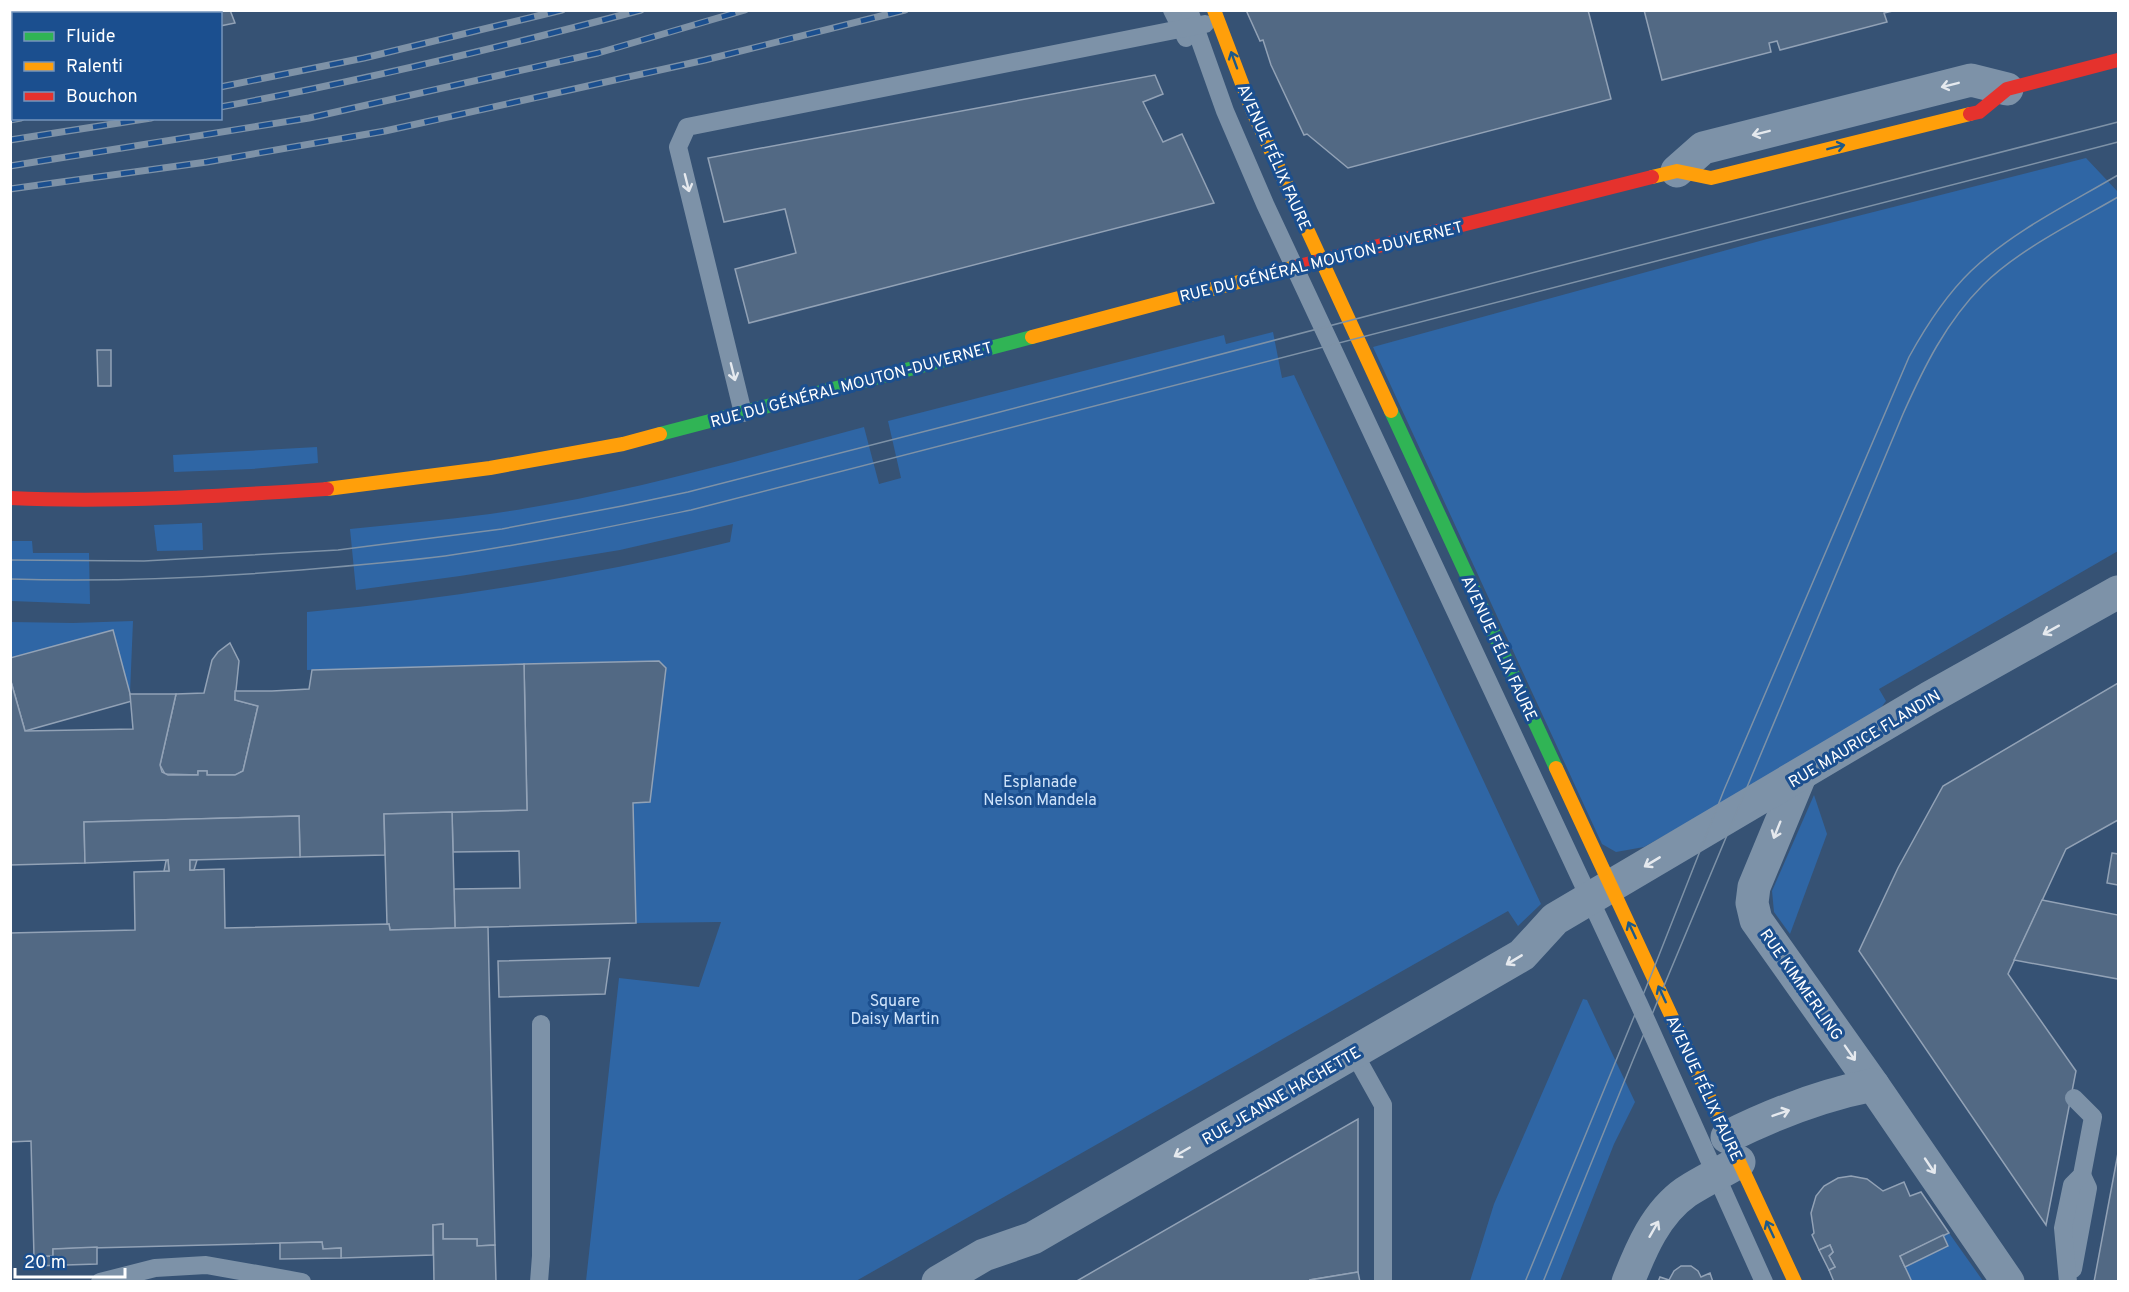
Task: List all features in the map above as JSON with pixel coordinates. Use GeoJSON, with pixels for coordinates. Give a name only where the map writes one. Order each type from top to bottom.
{"type":"FeatureCollection","features":[{"type":"Feature","properties":{"kind":"street","name":"AVENUE FÉLIX FAURE"},"geometry":{"type":"LineString","coordinates":[[1217,16],[1252,110],[1321,260],[1600,893],[1727,1158],[1794,1281]]}},
{"type":"Feature","properties":{"kind":"street","name":"RUE DU GÉNÉRAL MOUTON-DUVERNET"},"geometry":{"type":"LineString","coordinates":[[10,498],[68,501],[146,500],[333,489],[490,468],[612,446],[1321,260],[1677,171],[1703,148],[1960,82],[1971,80],[2007,89],[2118,60]]}},
{"type":"Feature","properties":{"kind":"street","name":"RUE MAURICE FLANDIN"},"geometry":{"type":"LineString","coordinates":[[1600,893],[1929,698],[2118,592]]}},
{"type":"Feature","properties":{"kind":"street","name":"RUE KIMMERLING"},"geometry":{"type":"LineString","coordinates":[[1800,776],[1754,887],[1752,903],[1756,920],[1873,1085],[2007,1281]]}},
{"type":"Feature","properties":{"kind":"street","name":"RUE JEANNE HACHETTE"},"geometry":{"type":"LineString","coordinates":[[938,1281],[984,1268],[1351,1048],[1522,955],[1556,919],[1600,893]]}},
{"type":"Feature","properties":{"kind":"street"},"geometry":{"type":"LineString","coordinates":[[1628,1281],[1660,1217],[1727,1158],[1769,1117],[1848,1090],[1873,1085]]}},
{"type":"Feature","properties":{"kind":"lane","name":"AVENUE FÉLIX FAURE"},"geometry":{"type":"LineString","coordinates":[[1172,10],[1188,22],[1265,204],[1600,893],[1639,1004],[1727,1158],[1764,1281]]}},
{"type":"Feature","properties":{"kind":"lane"},"geometry":{"type":"LineString","coordinates":[[743,413],[678,147],[687,128],[1217,16]]}},
{"type":"Feature","properties":{"kind":"lane"},"geometry":{"type":"LineString","coordinates":[[538,1281],[541,1256],[541,1024]]}},
{"type":"Feature","properties":{"kind":"lane"},"geometry":{"type":"LineString","coordinates":[[1351,1048],[1383,1105],[1383,1281]]}},
{"type":"Feature","properties":{"kind":"lane"},"geometry":{"type":"LineString","coordinates":[[2069,1281],[2063,1228],[2072,1185],[2082,1175],[2093,1117],[2074,1098]]}},
{"type":"Feature","properties":{"kind":"lane"},"geometry":{"type":"LineString","coordinates":[[100,1281],[155,1268],[206,1265],[302,1281]]}},
{"type":"Feature","properties":{"kind":"green space"},"geometry":{"type":"Polygon","coordinates":[[[2086,158],[2118,192],[2118,551],[1879,689],[1886,701],[1868,725],[1644,847],[1616,852],[1602,844],[1373,347],[1767,239],[2086,158]]]}},
{"type":"Feature","properties":{"kind":"green space","name":"Esplanade Nelson Mandela"},"geometry":{"type":"Polygon","coordinates":[[[1273,332],[1282,378],[1294,375],[1541,904],[1518,926],[1508,911],[856,1281],[586,1281],[619,978],[699,987],[721,922],[636,923],[633,803],[650,802],[666,668],[659,661],[307,670],[307,612],[467,593],[573,576],[730,542],[733,524],[620,550],[356,590],[350,529],[490,514],[585,497],[678,476],[864,427],[879,484],[901,478],[888,421],[1224,335],[1226,344],[1273,332]]]}},
{"type":"Feature","properties":{"kind":"green space"},"geometry":{"type":"Polygon","coordinates":[[[317,447],[318,463],[252,469],[174,472],[173,455],[317,447]]]}},
{"type":"Feature","properties":{"kind":"green space"},"geometry":{"type":"Polygon","coordinates":[[[202,523],[203,550],[157,551],[154,525],[202,523]]]}},
{"type":"Feature","properties":{"kind":"green space"},"geometry":{"type":"Polygon","coordinates":[[[11,541],[32,541],[33,553],[89,553],[90,604],[11,601],[11,541]]]}},
{"type":"Feature","properties":{"kind":"green space"},"geometry":{"type":"Polygon","coordinates":[[[133,621],[130,694],[113,630],[11,658],[11,622],[133,621]]]}},
{"type":"Feature","properties":{"kind":"green space"},"geometry":{"type":"Polygon","coordinates":[[[1814,795],[1827,834],[1790,934],[1774,912],[1772,891],[1814,795]]]}},
{"type":"Feature","properties":{"kind":"green space"},"geometry":{"type":"Polygon","coordinates":[[[1583,999],[1587,1000],[1635,1102],[1614,1144],[1560,1281],[1470,1281],[1494,1204],[1583,999]]]}},
{"type":"Feature","properties":{"kind":"green space"},"geometry":{"type":"Polygon","coordinates":[[[1949,1233],[1983,1281],[1912,1281],[1905,1267],[1948,1246],[1943,1235],[1949,1233]]]}},
{"type":"Feature","properties":{"kind":"building"},"geometry":{"type":"Polygon","coordinates":[[[43,10],[127,10],[119,12],[43,12],[43,10]]]}},
{"type":"Feature","properties":{"kind":"building"},"geometry":{"type":"Polygon","coordinates":[[[136,10],[230,10],[235,23],[222,26],[222,12],[136,12],[136,10]]]}},
{"type":"Feature","properties":{"kind":"building"},"geometry":{"type":"Polygon","coordinates":[[[1246,10],[1588,10],[1611,99],[1348,168],[1307,134],[1304,135],[1271,65],[1263,40],[1260,41],[1246,10]]]}},
{"type":"Feature","properties":{"kind":"building"},"geometry":{"type":"Polygon","coordinates":[[[1644,10],[1897,10],[1884,13],[1887,22],[1780,50],[1777,41],[1769,43],[1771,52],[1662,80],[1644,10]]]}},
{"type":"Feature","properties":{"kind":"building"},"geometry":{"type":"Polygon","coordinates":[[[1155,75],[1163,94],[1143,102],[1163,142],[1182,134],[1214,203],[749,323],[735,269],[796,253],[785,209],[724,222],[708,158],[1155,75]]]}},
{"type":"Feature","properties":{"kind":"building"},"geometry":{"type":"Polygon","coordinates":[[[97,350],[111,350],[111,386],[98,386],[97,350]]]}},
{"type":"Feature","properties":{"kind":"building"},"geometry":{"type":"Polygon","coordinates":[[[113,630],[132,701],[25,731],[10,678],[10,658],[113,630]]]}},
{"type":"Feature","properties":{"kind":"building"},"geometry":{"type":"Polygon","coordinates":[[[230,643],[239,661],[235,700],[258,706],[243,771],[236,775],[207,775],[207,771],[198,771],[198,775],[165,774],[160,765],[176,694],[204,693],[212,660],[230,643]]]}},
{"type":"Feature","properties":{"kind":"building"},"geometry":{"type":"Polygon","coordinates":[[[659,661],[666,668],[650,802],[633,803],[636,923],[455,928],[454,889],[520,888],[519,851],[453,852],[452,812],[527,810],[524,664],[659,661]]]}},
{"type":"Feature","properties":{"kind":"building"},"geometry":{"type":"Polygon","coordinates":[[[524,664],[527,810],[384,814],[385,855],[300,857],[299,816],[84,822],[85,863],[10,865],[10,678],[25,731],[133,729],[130,694],[176,694],[160,765],[162,772],[168,775],[198,775],[198,771],[207,771],[207,775],[235,775],[243,771],[258,706],[235,700],[235,691],[309,689],[312,670],[524,664]]]}},
{"type":"Feature","properties":{"kind":"building"},"geometry":{"type":"Polygon","coordinates":[[[2118,683],[2118,820],[2066,849],[2008,974],[2076,1071],[2046,1225],[1859,951],[1898,868],[1943,786],[2118,683]]]}},
{"type":"Feature","properties":{"kind":"building"},"geometry":{"type":"Polygon","coordinates":[[[452,812],[455,928],[390,930],[387,924],[384,814],[452,812]]]}},
{"type":"Feature","properties":{"kind":"building"},"geometry":{"type":"Polygon","coordinates":[[[299,816],[300,857],[190,860],[190,870],[224,869],[225,928],[389,924],[390,930],[488,927],[495,1245],[477,1246],[477,1239],[443,1239],[443,1224],[433,1225],[433,1255],[341,1258],[341,1248],[323,1249],[322,1242],[53,1249],[53,1256],[34,1257],[31,1141],[10,1142],[10,933],[135,930],[134,872],[169,871],[168,860],[85,863],[84,822],[299,816]]]}},
{"type":"Feature","properties":{"kind":"building"},"geometry":{"type":"Polygon","coordinates":[[[2112,853],[2118,854],[2118,885],[2107,883],[2112,853]]]}},
{"type":"Feature","properties":{"kind":"building"},"geometry":{"type":"Polygon","coordinates":[[[168,860],[169,871],[164,871],[166,861],[168,860]]]}},
{"type":"Feature","properties":{"kind":"building"},"geometry":{"type":"Polygon","coordinates":[[[190,860],[197,860],[194,870],[190,870],[190,860]]]}},
{"type":"Feature","properties":{"kind":"building"},"geometry":{"type":"Polygon","coordinates":[[[2042,900],[2118,915],[2118,979],[2014,960],[2042,900]]]}},
{"type":"Feature","properties":{"kind":"building"},"geometry":{"type":"Polygon","coordinates":[[[610,958],[605,994],[499,997],[498,961],[610,958]]]}},
{"type":"Feature","properties":{"kind":"building"},"geometry":{"type":"Polygon","coordinates":[[[1358,1119],[1358,1272],[1310,1280],[1310,1282],[1075,1282],[1358,1119]]]}},
{"type":"Feature","properties":{"kind":"building"},"geometry":{"type":"Polygon","coordinates":[[[2118,1153],[2118,1282],[2094,1282],[2118,1153]]]}},
{"type":"Feature","properties":{"kind":"building"},"geometry":{"type":"Polygon","coordinates":[[[1851,1176],[1867,1179],[1883,1191],[1904,1182],[1910,1196],[1921,1192],[1949,1233],[1900,1256],[1912,1282],[1834,1282],[1829,1270],[1835,1267],[1829,1256],[1833,1252],[1830,1245],[1819,1250],[1812,1235],[1814,1233],[1811,1213],[1816,1196],[1824,1186],[1838,1178],[1851,1176]]]}},
{"type":"Feature","properties":{"kind":"building"},"geometry":{"type":"Polygon","coordinates":[[[443,1224],[443,1239],[477,1239],[477,1246],[495,1245],[496,1282],[434,1282],[433,1225],[443,1224]]]}},
{"type":"Feature","properties":{"kind":"building"},"geometry":{"type":"Polygon","coordinates":[[[1943,1235],[1948,1246],[1905,1267],[1900,1256],[1943,1235]]]}},
{"type":"Feature","properties":{"kind":"building"},"geometry":{"type":"Polygon","coordinates":[[[322,1242],[323,1249],[341,1248],[341,1258],[280,1259],[280,1243],[322,1242]]]}},
{"type":"Feature","properties":{"kind":"building"},"geometry":{"type":"Polygon","coordinates":[[[1830,1245],[1833,1252],[1829,1256],[1835,1267],[1829,1270],[1819,1250],[1830,1245]]]}},
{"type":"Feature","properties":{"kind":"building"},"geometry":{"type":"Polygon","coordinates":[[[97,1247],[97,1264],[34,1266],[34,1257],[53,1256],[53,1249],[97,1247]]]}},
{"type":"Feature","properties":{"kind":"building"},"geometry":{"type":"Polygon","coordinates":[[[1681,1266],[1691,1266],[1698,1271],[1701,1277],[1710,1273],[1713,1282],[1658,1282],[1660,1277],[1669,1280],[1674,1271],[1681,1266]]]}},
{"type":"Feature","properties":{"kind":"building"},"geometry":{"type":"Polygon","coordinates":[[[1358,1272],[1360,1282],[1310,1282],[1310,1280],[1358,1272]]]}},
{"type":"Feature","properties":{"kind":"tram line"},"geometry":{"type":"LineString","coordinates":[[10,560],[144,561],[338,550],[502,529],[622,506],[688,492],[977,418],[2118,122]]}},
{"type":"Feature","properties":{"kind":"tram line"},"geometry":{"type":"LineString","coordinates":[[10,579],[119,580],[192,577],[391,562],[507,546],[691,510],[2118,142]]}},
{"type":"Feature","properties":{"kind":"tram line"},"geometry":{"type":"LineString","coordinates":[[1525,1282],[1652,973],[1724,790],[1909,357],[1944,301],[1987,257],[2042,219],[2118,175]]}},
{"type":"Feature","properties":{"kind":"tram line"},"geometry":{"type":"LineString","coordinates":[[1543,1282],[1633,1060],[1903,414],[1928,362],[1958,314],[1997,272],[2048,237],[2118,197]]}},
{"type":"Feature","properties":{"kind":"railway"},"geometry":{"type":"LineString","coordinates":[[222,87],[364,58],[562,10]]}},
{"type":"Feature","properties":{"kind":"railway"},"geometry":{"type":"LineString","coordinates":[[222,107],[432,63],[641,10]]}},
{"type":"Feature","properties":{"kind":"railway"},"geometry":{"type":"LineString","coordinates":[[10,166],[309,118],[598,53],[745,10]]}},
{"type":"Feature","properties":{"kind":"railway"},"geometry":{"type":"LineString","coordinates":[[10,189],[207,162],[385,131],[705,60],[905,10]]}},
{"type":"Feature","properties":{"kind":"railway"},"geometry":{"type":"LineString","coordinates":[[10,140],[138,120]]}},
{"type":"Feature","properties":{"kind":"traffic: fast"},"geometry":{"type":"LineString","coordinates":[[660,434],[1032,337]]}},
{"type":"Feature","properties":{"kind":"traffic: fast"},"geometry":{"type":"LineString","coordinates":[[1391,411],[1556,768]]}},
{"type":"Feature","properties":{"kind":"traffic: slow"},"geometry":{"type":"LineString","coordinates":[[1214,10],[1252,110],[1391,411]]}},
{"type":"Feature","properties":{"kind":"traffic: slow"},"geometry":{"type":"LineString","coordinates":[[1652,177],[1677,171],[1711,178],[1970,114]]}},
{"type":"Feature","properties":{"kind":"traffic: slow"},"geometry":{"type":"LineString","coordinates":[[1032,337],[1295,267]]}},
{"type":"Feature","properties":{"kind":"traffic: slow"},"geometry":{"type":"LineString","coordinates":[[327,489],[490,468],[623,444],[660,434]]}},
{"type":"Feature","properties":{"kind":"traffic: slow"},"geometry":{"type":"LineString","coordinates":[[1556,768],[1795,1282]]}},
{"type":"Feature","properties":{"kind":"traffic: jam"},"geometry":{"type":"LineString","coordinates":[[1970,114],[1979,112],[2007,89],[2118,60]]}},
{"type":"Feature","properties":{"kind":"traffic: jam"},"geometry":{"type":"LineString","coordinates":[[1295,267],[1652,177]]}},
{"type":"Feature","properties":{"kind":"traffic: jam"},"geometry":{"type":"LineString","coordinates":[[10,498],[129,499],[327,489]]}},
{"type":"Feature","properties":{"kind":"park label","name":"Square Daisy Martin"},"geometry":{"type":"Point","coordinates":[895,1009]}}]}
